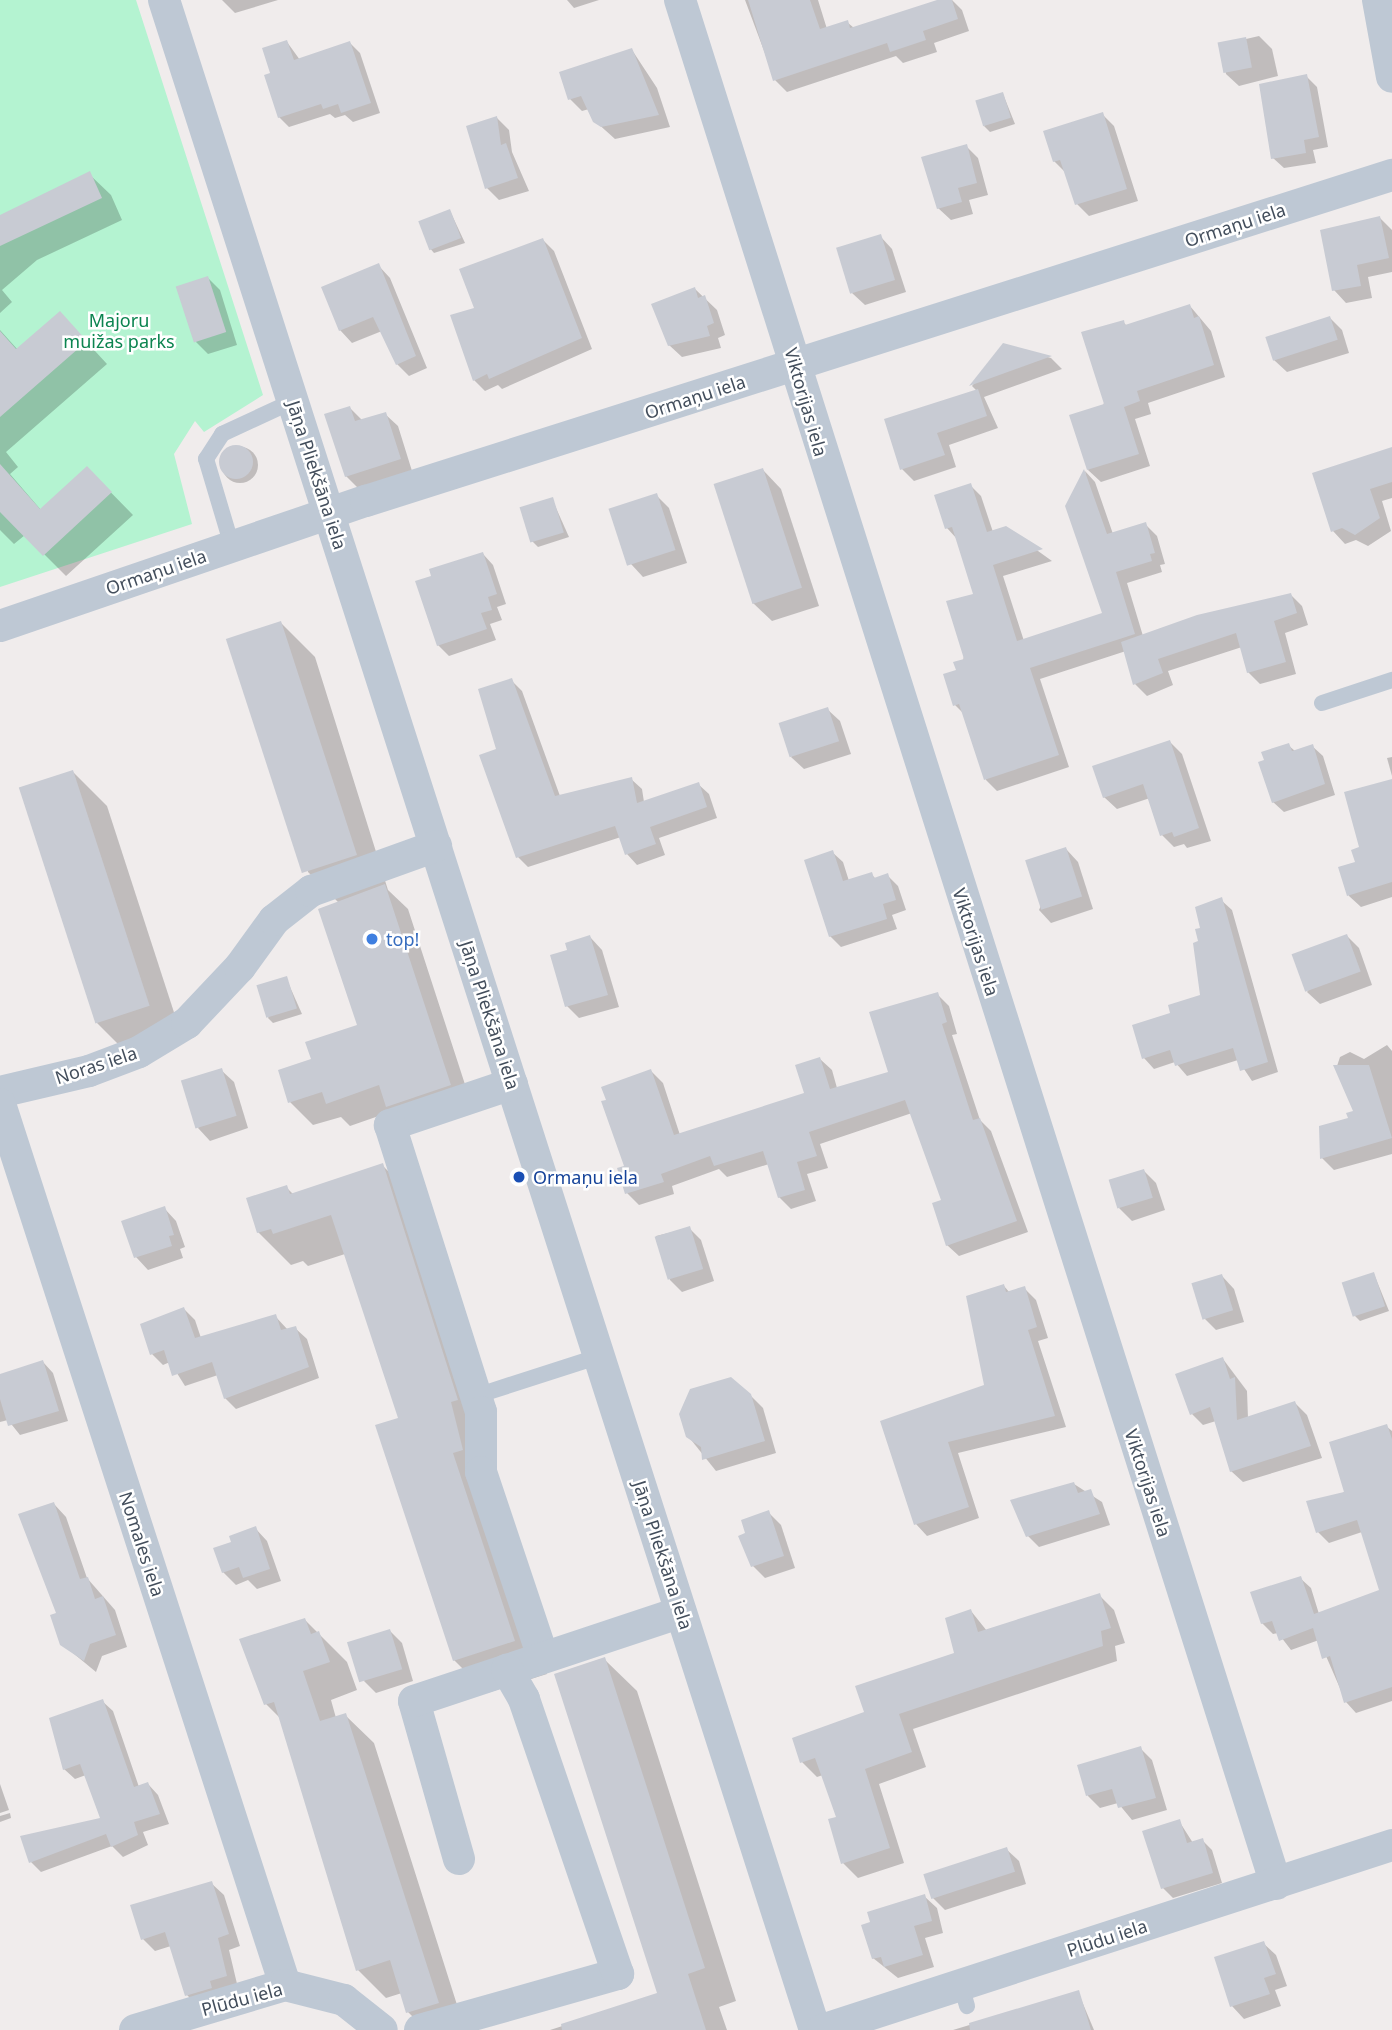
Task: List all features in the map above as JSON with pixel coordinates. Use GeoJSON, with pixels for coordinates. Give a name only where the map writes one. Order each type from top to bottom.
{"type":"FeatureCollection","features":[{"type":"Feature","properties":{"kind":"street","name":"Jāņa Pliekšāna iela"},"geometry":{"type":"LineString","coordinates":[[164,0],[815,2030]]}},
{"type":"Feature","properties":{"kind":"street","name":"Viktorijas iela"},"geometry":{"type":"LineString","coordinates":[[680,0],[797,365],[803,400],[1276,1884]]}},
{"type":"Feature","properties":{"kind":"street"},"geometry":{"type":"LineString","coordinates":[[1378,0],[1392,77]]}},
{"type":"Feature","properties":{"kind":"street","name":"Ormaņu iela"},"geometry":{"type":"LineString","coordinates":[[0,626],[330,513],[1392,175]]}},
{"type":"Feature","properties":{"kind":"street","name":"Noras iela"},"geometry":{"type":"LineString","coordinates":[[0,1092],[101,1066],[139,1052],[187,1023],[240,967],[274,920],[311,891],[436,846]]}},
{"type":"Feature","properties":{"kind":"street"},"geometry":{"type":"LineString","coordinates":[[512,1084],[390,1125],[481,1412],[481,1472],[543,1657]]}},
{"type":"Feature","properties":{"kind":"street","name":"Nomales iela"},"geometry":{"type":"LineString","coordinates":[[0,1104],[285,1985]]}},
{"type":"Feature","properties":{"kind":"street"},"geometry":{"type":"LineString","coordinates":[[459,1859],[414,1700],[681,1612]]}},
{"type":"Feature","properties":{"kind":"street"},"geometry":{"type":"LineString","coordinates":[[420,2030],[618,1974],[524,1699],[507,1669]]}},
{"type":"Feature","properties":{"kind":"street","name":"Plūdu iela"},"geometry":{"type":"LineString","coordinates":[[822,2030],[964,1996],[1392,1845]]}},
{"type":"Feature","properties":{"kind":"street","name":"Plūdu iela"},"geometry":{"type":"LineString","coordinates":[[135,2030],[285,1985],[344,2000],[382,2030]]}},
{"type":"Feature","properties":{"kind":"lane"},"geometry":{"type":"LineString","coordinates":[[232,546],[205,459],[222,434],[293,401]]}},
{"type":"Feature","properties":{"kind":"lane"},"geometry":{"type":"LineString","coordinates":[[1322,703],[1392,680]]}},
{"type":"Feature","properties":{"kind":"lane"},"geometry":{"type":"LineString","coordinates":[[476,1396],[600,1356]]}},
{"type":"Feature","properties":{"kind":"green space","name":"Majoru muižas parks"},"geometry":{"type":"Polygon","coordinates":[[[0,0],[136,0],[263,395],[204,432],[195,421],[174,454],[192,524],[0,587],[0,0]]]}},
{"type":"Feature","properties":{"kind":"building"},"geometry":{"type":"Polygon","coordinates":[[[748,0],[810,0],[820,29],[848,20],[850,28],[937,0],[952,0],[958,19],[923,31],[926,40],[890,52],[887,43],[773,81],[748,0]]]}},
{"type":"Feature","properties":{"kind":"building"},"geometry":{"type":"Polygon","coordinates":[[[1246,37],[1252,67],[1223,73],[1218,43],[1246,37]]]}},
{"type":"Feature","properties":{"kind":"building"},"geometry":{"type":"Polygon","coordinates":[[[287,40],[294,60],[350,41],[371,103],[341,113],[338,104],[323,109],[321,104],[278,118],[264,75],[270,73],[262,48],[287,40]]]}},
{"type":"Feature","properties":{"kind":"building"},"geometry":{"type":"Polygon","coordinates":[[[632,48],[659,115],[601,127],[593,122],[581,96],[568,100],[559,72],[632,48]]]}},
{"type":"Feature","properties":{"kind":"building"},"geometry":{"type":"Polygon","coordinates":[[[1307,74],[1319,137],[1304,140],[1306,153],[1271,159],[1259,84],[1307,74]]]}},
{"type":"Feature","properties":{"kind":"building"},"geometry":{"type":"Polygon","coordinates":[[[1003,92],[1011,118],[983,126],[975,100],[1003,92]]]}},
{"type":"Feature","properties":{"kind":"building"},"geometry":{"type":"Polygon","coordinates":[[[1103,112],[1127,189],[1075,205],[1060,160],[1053,162],[1043,131],[1103,112]]]}},
{"type":"Feature","properties":{"kind":"building"},"geometry":{"type":"Polygon","coordinates":[[[497,116],[501,145],[506,143],[518,178],[485,189],[466,126],[497,116]]]}},
{"type":"Feature","properties":{"kind":"building"},"geometry":{"type":"Polygon","coordinates":[[[967,144],[977,183],[958,188],[962,202],[937,209],[921,157],[967,144]]]}},
{"type":"Feature","properties":{"kind":"building"},"geometry":{"type":"Polygon","coordinates":[[[90,171],[102,198],[0,246],[0,215],[90,171]]]}},
{"type":"Feature","properties":{"kind":"building"},"geometry":{"type":"Polygon","coordinates":[[[450,209],[461,238],[429,250],[418,221],[450,209]]]}},
{"type":"Feature","properties":{"kind":"building"},"geometry":{"type":"Polygon","coordinates":[[[1380,216],[1389,258],[1357,265],[1361,286],[1332,291],[1320,230],[1380,216]]]}},
{"type":"Feature","properties":{"kind":"building"},"geometry":{"type":"Polygon","coordinates":[[[881,234],[895,280],[850,294],[836,248],[881,234]]]}},
{"type":"Feature","properties":{"kind":"building"},"geometry":{"type":"Polygon","coordinates":[[[543,238],[582,338],[489,379],[487,374],[473,381],[450,315],[474,308],[459,269],[543,238]]]}},
{"type":"Feature","properties":{"kind":"building"},"geometry":{"type":"Polygon","coordinates":[[[379,263],[416,356],[396,365],[373,317],[339,331],[321,287],[379,263]]]}},
{"type":"Feature","properties":{"kind":"building"},"geometry":{"type":"Polygon","coordinates":[[[208,276],[226,332],[194,343],[176,287],[208,276]]]}},
{"type":"Feature","properties":{"kind":"building"},"geometry":{"type":"Polygon","coordinates":[[[695,287],[698,298],[705,295],[714,323],[707,326],[710,336],[668,346],[651,304],[695,287]]]}},
{"type":"Feature","properties":{"kind":"building"},"geometry":{"type":"Polygon","coordinates":[[[1190,304],[1194,318],[1199,316],[1214,365],[1137,391],[1140,401],[1124,407],[1139,454],[1087,470],[1069,415],[1104,404],[1081,332],[1124,320],[1125,325],[1190,304]]]}},
{"type":"Feature","properties":{"kind":"building"},"geometry":{"type":"Polygon","coordinates":[[[60,311],[87,341],[0,417],[0,331],[16,349],[60,311]]]}},
{"type":"Feature","properties":{"kind":"building"},"geometry":{"type":"Polygon","coordinates":[[[1330,316],[1338,340],[1273,361],[1265,337],[1330,316]]]}},
{"type":"Feature","properties":{"kind":"building"},"geometry":{"type":"Polygon","coordinates":[[[1003,343],[1052,356],[969,386],[1003,343]]]}},
{"type":"Feature","properties":{"kind":"building"},"geometry":{"type":"Polygon","coordinates":[[[978,389],[987,416],[937,433],[945,455],[900,470],[884,419],[978,389]]]}},
{"type":"Feature","properties":{"kind":"building"},"geometry":{"type":"Polygon","coordinates":[[[350,406],[355,421],[386,412],[401,459],[345,477],[324,414],[350,406]]]}},
{"type":"Feature","properties":{"kind":"building"},"geometry":{"type":"Polygon","coordinates":[[[236,445],[248,450],[253,462],[248,474],[236,479],[224,474],[219,462],[224,450],[236,445]]]}},
{"type":"Feature","properties":{"kind":"building"},"geometry":{"type":"Polygon","coordinates":[[[1392,447],[1392,482],[1370,489],[1380,518],[1355,535],[1342,528],[1331,532],[1312,473],[1392,447]]]}},
{"type":"Feature","properties":{"kind":"building"},"geometry":{"type":"Polygon","coordinates":[[[0,464],[40,509],[87,466],[112,492],[43,556],[0,512],[0,464]]]}},
{"type":"Feature","properties":{"kind":"building"},"geometry":{"type":"Polygon","coordinates":[[[763,468],[802,588],[752,604],[714,484],[763,468]]]}},
{"type":"Feature","properties":{"kind":"building"},"geometry":{"type":"Polygon","coordinates":[[[1084,469],[1107,534],[1146,522],[1155,553],[1150,554],[1152,561],[1116,572],[1135,634],[1030,668],[1059,755],[984,780],[959,704],[953,706],[943,674],[956,670],[953,662],[964,659],[946,601],[973,594],[952,527],[945,529],[934,495],[971,483],[987,532],[1006,526],[1043,549],[993,565],[1017,641],[1102,613],[1065,506],[1084,469]]]}},
{"type":"Feature","properties":{"kind":"building"},"geometry":{"type":"Polygon","coordinates":[[[657,493],[676,550],[627,566],[608,509],[657,493]]]}},
{"type":"Feature","properties":{"kind":"building"},"geometry":{"type":"Polygon","coordinates":[[[553,497],[564,532],[530,543],[520,507],[553,497]]]}},
{"type":"Feature","properties":{"kind":"building"},"geometry":{"type":"Polygon","coordinates":[[[483,552],[497,594],[488,597],[492,610],[481,613],[487,629],[437,646],[415,581],[431,576],[429,569],[483,552]]]}},
{"type":"Feature","properties":{"kind":"building"},"geometry":{"type":"Polygon","coordinates":[[[1291,593],[1297,613],[1274,621],[1286,662],[1247,673],[1236,633],[1158,659],[1163,673],[1133,685],[1121,642],[1197,615],[1291,593]]]}},
{"type":"Feature","properties":{"kind":"building"},"geometry":{"type":"Polygon","coordinates":[[[281,621],[357,855],[302,873],[226,639],[281,621]]]}},
{"type":"Feature","properties":{"kind":"building"},"geometry":{"type":"Polygon","coordinates":[[[512,678],[555,796],[632,777],[637,803],[699,782],[707,807],[650,827],[656,844],[625,855],[615,826],[516,858],[479,755],[496,749],[478,689],[512,678]]]}},
{"type":"Feature","properties":{"kind":"building"},"geometry":{"type":"Polygon","coordinates":[[[828,707],[839,741],[790,757],[779,723],[828,707]]]}},
{"type":"Feature","properties":{"kind":"building"},"geometry":{"type":"Polygon","coordinates":[[[1170,740],[1199,828],[1174,837],[1172,832],[1160,836],[1143,784],[1103,798],[1092,766],[1170,740]]]}},
{"type":"Feature","properties":{"kind":"building"},"geometry":{"type":"Polygon","coordinates":[[[1289,743],[1292,751],[1313,744],[1325,784],[1272,803],[1258,762],[1264,760],[1261,752],[1289,743]]]}},
{"type":"Feature","properties":{"kind":"building"},"geometry":{"type":"Polygon","coordinates":[[[73,770],[150,1006],[95,1023],[19,788],[73,770]]]}},
{"type":"Feature","properties":{"kind":"building"},"geometry":{"type":"Polygon","coordinates":[[[1392,779],[1392,882],[1347,896],[1338,867],[1355,862],[1351,850],[1359,847],[1344,792],[1392,779]]]}},
{"type":"Feature","properties":{"kind":"building"},"geometry":{"type":"Polygon","coordinates":[[[1066,847],[1082,896],[1041,910],[1025,860],[1066,847]]]}},
{"type":"Feature","properties":{"kind":"building"},"geometry":{"type":"Polygon","coordinates":[[[833,850],[843,881],[872,872],[874,878],[888,873],[896,900],[883,904],[887,919],[829,937],[804,860],[833,850]]]}},
{"type":"Feature","properties":{"kind":"building"},"geometry":{"type":"Polygon","coordinates":[[[385,884],[451,1085],[386,1107],[379,1085],[326,1104],[322,1092],[288,1103],[278,1070],[311,1059],[305,1042],[357,1025],[318,909],[385,884]]]}},
{"type":"Feature","properties":{"kind":"building"},"geometry":{"type":"Polygon","coordinates":[[[1222,897],[1268,1062],[1240,1071],[1233,1048],[1175,1066],[1170,1050],[1142,1059],[1132,1025],[1170,1013],[1168,1005],[1200,995],[1193,943],[1198,941],[1195,929],[1200,928],[1195,907],[1222,897]]]}},
{"type":"Feature","properties":{"kind":"building"},"geometry":{"type":"Polygon","coordinates":[[[1347,934],[1361,972],[1305,992],[1292,954],[1347,934]]]}},
{"type":"Feature","properties":{"kind":"building"},"geometry":{"type":"Polygon","coordinates":[[[590,935],[608,995],[565,1007],[550,955],[567,950],[565,943],[590,935]]]}},
{"type":"Feature","properties":{"kind":"building"},"geometry":{"type":"Polygon","coordinates":[[[287,976],[297,1009],[266,1018],[256,985],[287,976]]]}},
{"type":"Feature","properties":{"kind":"building"},"geometry":{"type":"Polygon","coordinates":[[[938,992],[947,1022],[942,1024],[973,1120],[980,1118],[1017,1221],[946,1246],[932,1203],[941,1200],[905,1100],[809,1132],[817,1156],[797,1162],[805,1190],[778,1198],[763,1151],[714,1166],[710,1156],[661,1174],[664,1182],[625,1194],[617,1168],[624,1166],[601,1101],[606,1100],[601,1087],[651,1069],[674,1135],[804,1093],[795,1065],[820,1057],[830,1089],[888,1072],[869,1012],[938,992]]]}},
{"type":"Feature","properties":{"kind":"building"},"geometry":{"type":"Polygon","coordinates":[[[1333,1065],[1369,1065],[1392,1138],[1320,1159],[1319,1126],[1348,1118],[1346,1113],[1353,1111],[1333,1065]]]}},
{"type":"Feature","properties":{"kind":"building"},"geometry":{"type":"Polygon","coordinates":[[[222,1068],[237,1116],[195,1128],[181,1081],[222,1068]]]}},
{"type":"Feature","properties":{"kind":"building"},"geometry":{"type":"Polygon","coordinates":[[[383,1163],[458,1400],[451,1402],[463,1450],[453,1453],[515,1641],[453,1661],[375,1425],[398,1418],[331,1215],[273,1234],[271,1229],[257,1233],[246,1198],[287,1185],[290,1194],[383,1163]]]}},
{"type":"Feature","properties":{"kind":"building"},"geometry":{"type":"Polygon","coordinates":[[[1144,1169],[1153,1198],[1117,1209],[1109,1180],[1144,1169]]]}},
{"type":"Feature","properties":{"kind":"building"},"geometry":{"type":"Polygon","coordinates":[[[165,1206],[174,1235],[169,1236],[172,1246],[134,1258],[121,1221],[165,1206]]]}},
{"type":"Feature","properties":{"kind":"building"},"geometry":{"type":"Polygon","coordinates":[[[690,1226],[703,1269],[668,1280],[655,1237],[690,1226]]]}},
{"type":"Feature","properties":{"kind":"building"},"geometry":{"type":"Polygon","coordinates":[[[1374,1272],[1385,1306],[1353,1317],[1342,1283],[1374,1272]]]}},
{"type":"Feature","properties":{"kind":"building"},"geometry":{"type":"Polygon","coordinates":[[[1222,1274],[1233,1310],[1203,1320],[1191,1283],[1222,1274]]]}},
{"type":"Feature","properties":{"kind":"building"},"geometry":{"type":"Polygon","coordinates":[[[1004,1284],[1006,1292],[1025,1286],[1037,1327],[1028,1330],[1055,1416],[948,1442],[969,1507],[914,1525],[880,1421],[984,1385],[966,1296],[1004,1284]]]}},
{"type":"Feature","properties":{"kind":"building"},"geometry":{"type":"Polygon","coordinates":[[[184,1307],[195,1338],[276,1314],[281,1330],[296,1326],[309,1367],[224,1399],[212,1362],[172,1376],[164,1350],[150,1355],[140,1324],[184,1307]]]}},
{"type":"Feature","properties":{"kind":"building"},"geometry":{"type":"Polygon","coordinates":[[[1223,1357],[1230,1379],[1235,1377],[1237,1420],[1295,1401],[1311,1446],[1230,1472],[1210,1407],[1190,1415],[1175,1374],[1223,1357]]]}},
{"type":"Feature","properties":{"kind":"building"},"geometry":{"type":"Polygon","coordinates":[[[43,1360],[59,1411],[8,1426],[0,1399],[0,1374],[43,1360]]]}},
{"type":"Feature","properties":{"kind":"building"},"geometry":{"type":"Polygon","coordinates":[[[731,1377],[751,1394],[765,1441],[702,1460],[701,1447],[686,1437],[679,1414],[690,1389],[731,1377]]]}},
{"type":"Feature","properties":{"kind":"building"},"geometry":{"type":"Polygon","coordinates":[[[1387,1424],[1392,1439],[1392,1687],[1344,1703],[1330,1656],[1322,1659],[1313,1628],[1279,1641],[1272,1621],[1261,1624],[1250,1592],[1301,1576],[1314,1614],[1379,1590],[1357,1520],[1316,1533],[1306,1501],[1344,1492],[1329,1442],[1387,1424]]]}},
{"type":"Feature","properties":{"kind":"building"},"geometry":{"type":"Polygon","coordinates":[[[1074,1482],[1078,1493],[1091,1489],[1100,1514],[1026,1537],[1010,1500],[1074,1482]]]}},
{"type":"Feature","properties":{"kind":"building"},"geometry":{"type":"Polygon","coordinates":[[[54,1502],[80,1579],[88,1577],[95,1599],[103,1596],[116,1635],[90,1644],[84,1661],[60,1645],[50,1615],[56,1613],[18,1514],[54,1502]]]}},
{"type":"Feature","properties":{"kind":"building"},"geometry":{"type":"Polygon","coordinates":[[[769,1510],[784,1556],[751,1567],[738,1536],[745,1533],[741,1520],[769,1510]]]}},
{"type":"Feature","properties":{"kind":"building"},"geometry":{"type":"Polygon","coordinates":[[[256,1526],[270,1569],[243,1578],[239,1567],[222,1573],[213,1548],[231,1542],[229,1536],[256,1526]]]}},
{"type":"Feature","properties":{"kind":"building"},"geometry":{"type":"Polygon","coordinates":[[[1100,1593],[1111,1628],[1101,1631],[1103,1646],[899,1714],[912,1752],[865,1769],[890,1848],[841,1864],[828,1819],[836,1817],[815,1758],[800,1763],[792,1738],[864,1712],[855,1686],[954,1653],[945,1618],[971,1609],[978,1632],[1100,1593]]]}},
{"type":"Feature","properties":{"kind":"building"},"geometry":{"type":"Polygon","coordinates":[[[305,1618],[311,1634],[319,1631],[330,1662],[303,1671],[320,1721],[346,1713],[439,2003],[406,2013],[390,1960],[356,1971],[274,1702],[264,1705],[239,1639],[305,1618]]]}},
{"type":"Feature","properties":{"kind":"building"},"geometry":{"type":"Polygon","coordinates":[[[390,1629],[402,1669],[359,1682],[347,1642],[390,1629]]]}},
{"type":"Feature","properties":{"kind":"building"},"geometry":{"type":"Polygon","coordinates":[[[605,1657],[705,1968],[688,1974],[706,2030],[562,2030],[561,2024],[657,1993],[554,1674],[605,1657]]]}},
{"type":"Feature","properties":{"kind":"building"},"geometry":{"type":"Polygon","coordinates":[[[103,1699],[134,1787],[148,1782],[160,1814],[134,1822],[138,1835],[111,1847],[106,1834],[29,1863],[20,1836],[100,1818],[80,1764],[63,1770],[49,1718],[103,1699]]]}},
{"type":"Feature","properties":{"kind":"building"},"geometry":{"type":"Polygon","coordinates":[[[1141,1746],[1156,1798],[1118,1808],[1112,1789],[1086,1796],[1077,1765],[1141,1746]]]}},
{"type":"Feature","properties":{"kind":"building"},"geometry":{"type":"Polygon","coordinates":[[[1180,1819],[1187,1843],[1203,1838],[1213,1873],[1161,1889],[1142,1831],[1180,1819]]]}},
{"type":"Feature","properties":{"kind":"building"},"geometry":{"type":"Polygon","coordinates":[[[1007,1847],[1015,1872],[931,1899],[923,1874],[1007,1847]]]}},
{"type":"Feature","properties":{"kind":"building"},"geometry":{"type":"Polygon","coordinates":[[[212,1881],[229,1934],[218,1938],[227,1976],[210,1981],[212,1988],[185,1996],[165,1932],[141,1940],[130,1905],[212,1881]]]}},
{"type":"Feature","properties":{"kind":"building"},"geometry":{"type":"Polygon","coordinates":[[[925,1894],[932,1921],[914,1926],[923,1955],[884,1967],[881,1957],[872,1959],[861,1925],[870,1922],[867,1912],[925,1894]]]}},
{"type":"Feature","properties":{"kind":"building"},"geometry":{"type":"Polygon","coordinates":[[[1264,1941],[1276,1974],[1264,1978],[1270,1994],[1230,2007],[1214,1957],[1264,1941]]]}},
{"type":"Feature","properties":{"kind":"building"},"geometry":{"type":"Polygon","coordinates":[[[1079,1990],[1091,2030],[970,2030],[969,2023],[1079,1990]]]}},
{"type":"Feature","properties":{"kind":"place","name":"top!"},"geometry":{"type":"Point","coordinates":[372,939]}},
{"type":"Feature","properties":{"kind":"place","name":"Ormaņu iela"},"geometry":{"type":"Point","coordinates":[519,1177]}}]}
